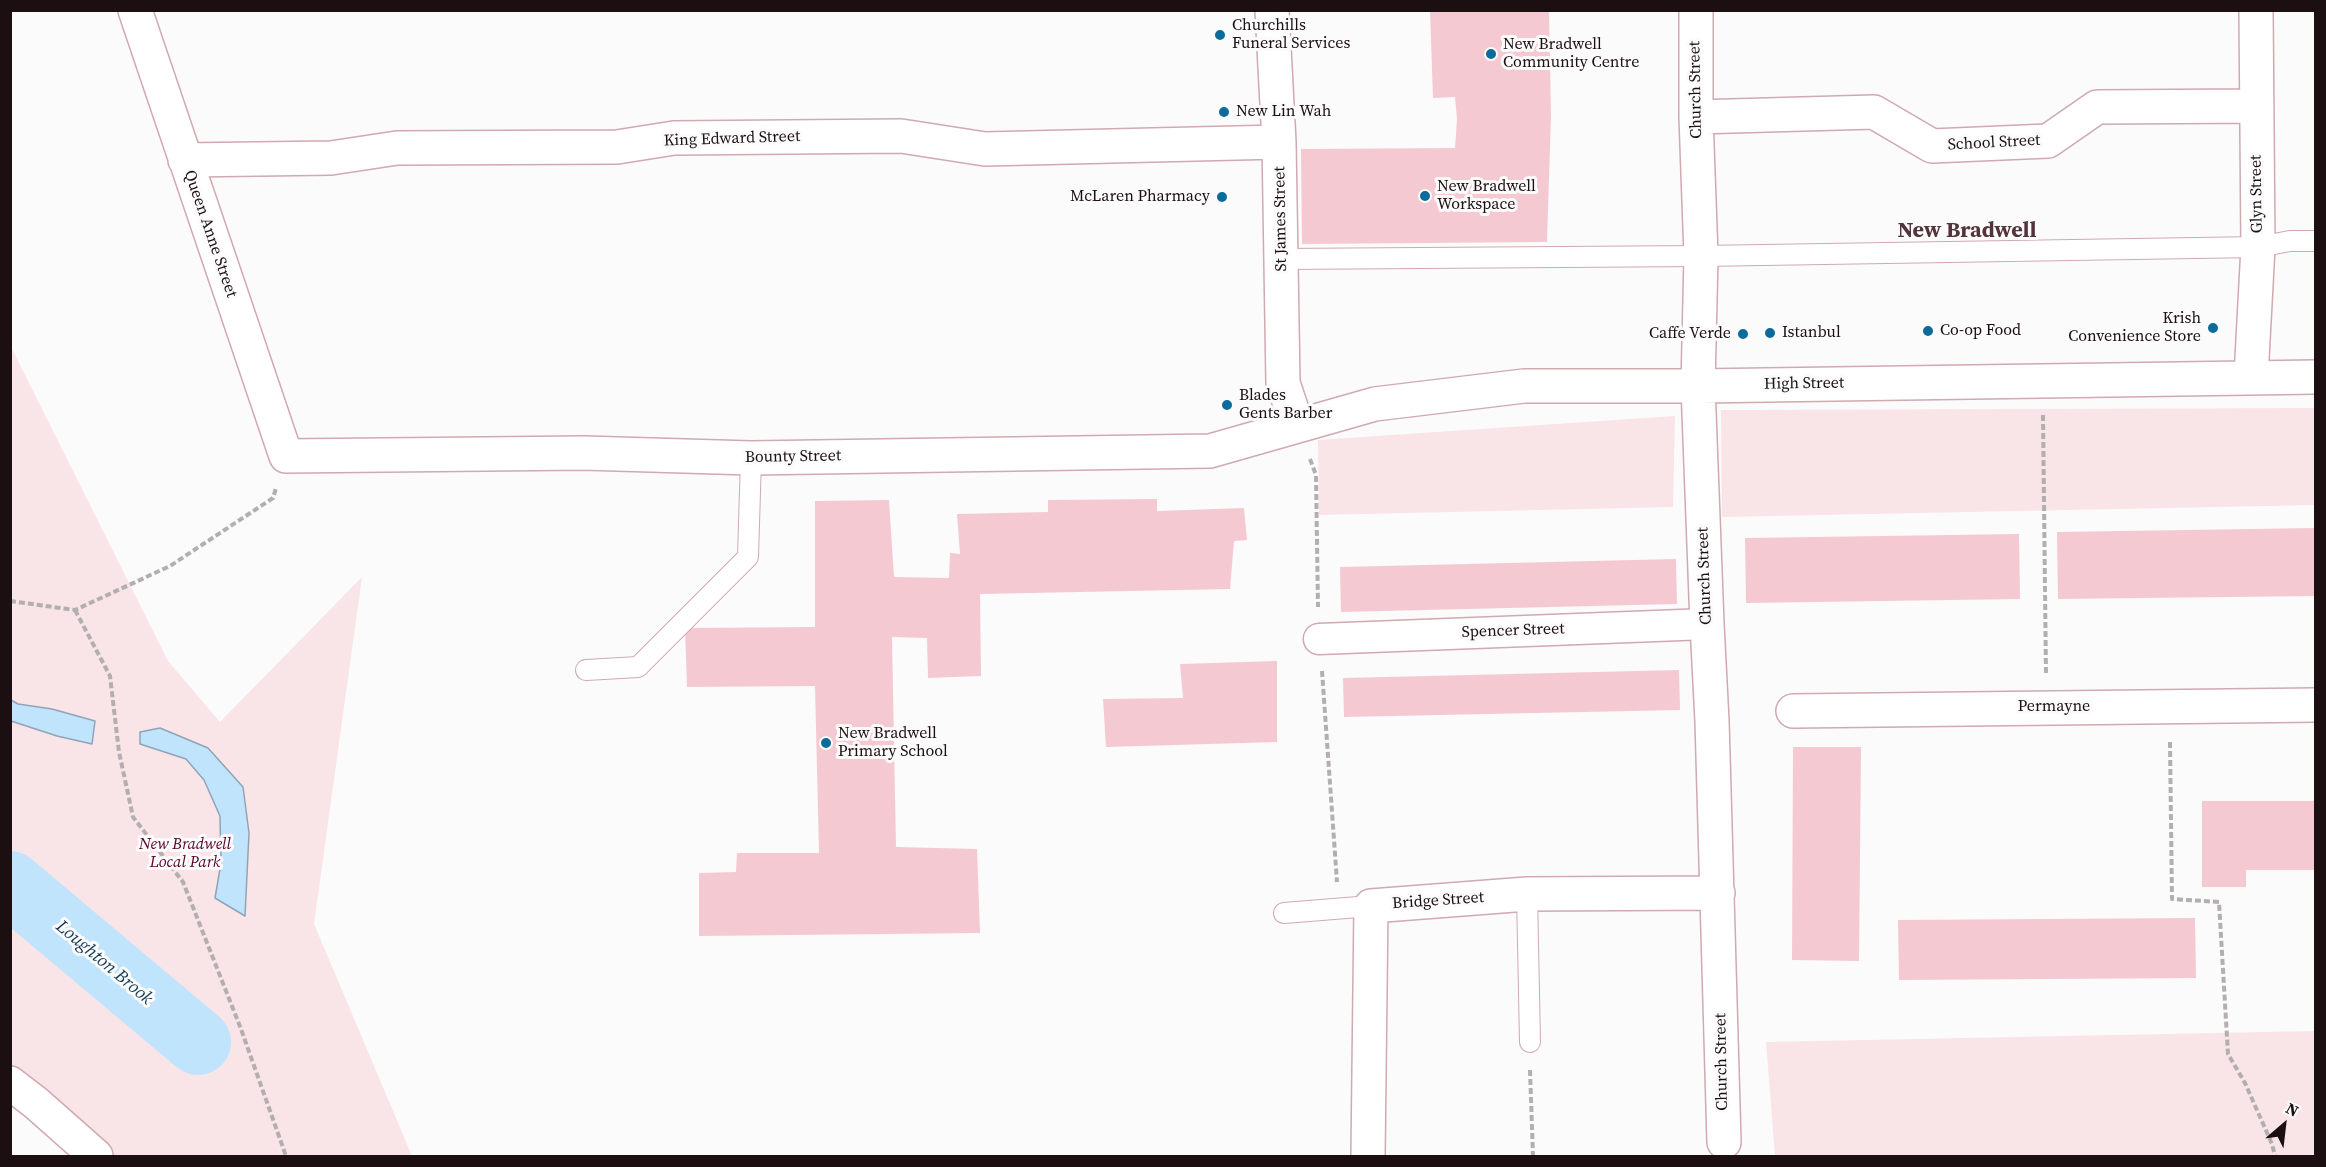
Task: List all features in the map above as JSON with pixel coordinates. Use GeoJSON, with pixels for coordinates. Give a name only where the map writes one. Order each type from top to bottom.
{"type":"FeatureCollection","features":[{"type":"Feature","properties":{"kind":"street","name":"Queen Anne Street"},"geometry":{"type":"LineString","coordinates":[[135,10],[286,456]]}},
{"type":"Feature","properties":{"kind":"street","name":"St James Street"},"geometry":{"type":"LineString","coordinates":[[1272,10],[1280,142],[1283,383],[1296,425]]}},
{"type":"Feature","properties":{"kind":"street","name":"Church Street"},"geometry":{"type":"LineString","coordinates":[[1696,10],[1696,117],[1701,256],[1698,386],[1718,893],[1724,1142]]}},
{"type":"Feature","properties":{"kind":"street","name":"Glyn Street"},"geometry":{"type":"LineString","coordinates":[[2251,377],[2258,247],[2255,105],[2256,10]]}},
{"type":"Feature","properties":{"kind":"street","name":"School Street"},"geometry":{"type":"LineString","coordinates":[[1696,117],[1874,112],[1932,146],[2048,141],[2097,107],[2255,105]]}},
{"type":"Feature","properties":{"kind":"street","name":"King Edward Street"},"geometry":{"type":"LineString","coordinates":[[185,160],[331,158],[397,148],[617,147],[674,138],[901,136],[985,149],[1280,142]]}},
{"type":"Feature","properties":{"kind":"street","name":"High Street"},"geometry":{"type":"LineString","coordinates":[[1296,425],[1375,404],[1524,386],[1698,386],[2316,377]]}},
{"type":"Feature","properties":{"kind":"street","name":"Bounty Street"},"geometry":{"type":"LineString","coordinates":[[286,456],[584,453],[751,458],[1210,451],[1296,425]]}},
{"type":"Feature","properties":{"kind":"street","name":"Spencer Street"},"geometry":{"type":"LineString","coordinates":[[1319,639],[1707,624]]}},
{"type":"Feature","properties":{"kind":"street","name":"Permayne"},"geometry":{"type":"LineString","coordinates":[[1793,711],[2046,706],[2170,708],[2316,705]]}},
{"type":"Feature","properties":{"kind":"street","name":"Bridge Street"},"geometry":{"type":"LineString","coordinates":[[1368,1156],[1371,906],[1527,894],[1718,893]]}},
{"type":"Feature","properties":{"kind":"street"},"geometry":{"type":"LineString","coordinates":[[10,1083],[96,1156]]}},
{"type":"Feature","properties":{"kind":"lane"},"geometry":{"type":"LineString","coordinates":[[1281,259],[1701,256],[2258,247],[2290,241],[2316,241]]}},
{"type":"Feature","properties":{"kind":"lane"},"geometry":{"type":"LineString","coordinates":[[586,670],[638,668],[748,557],[751,458]]}},
{"type":"Feature","properties":{"kind":"lane"},"geometry":{"type":"LineString","coordinates":[[1527,894],[1530,1042]]}},
{"type":"Feature","properties":{"kind":"lane"},"geometry":{"type":"LineString","coordinates":[[1284,913],[1371,906]]}},
{"type":"Feature","properties":{"kind":"path"},"geometry":{"type":"LineString","coordinates":[[2043,381],[2046,706]]}},
{"type":"Feature","properties":{"kind":"path"},"geometry":{"type":"LineString","coordinates":[[10,601],[75,610],[170,566],[273,498],[286,456]]}},
{"type":"Feature","properties":{"kind":"path"},"geometry":{"type":"LineString","coordinates":[[75,610],[110,676],[119,752],[134,818],[183,882],[241,1029],[285,1156]]}},
{"type":"Feature","properties":{"kind":"path"},"geometry":{"type":"LineString","coordinates":[[2170,708],[2172,899],[2219,902],[2228,1054],[2245,1083],[2275,1156]]}},
{"type":"Feature","properties":{"kind":"path"},"geometry":{"type":"LineString","coordinates":[[1530,1042],[1533,1156]]}},
{"type":"Feature","properties":{"kind":"green space","name":"New Bradwell Local Park"},"geometry":{"type":"Polygon","coordinates":[[[11,347],[168,661],[220,722],[362,577],[314,924],[412,1156],[96,1156],[11,1083],[11,347]]]}},
{"type":"Feature","properties":{"kind":"green space"},"geometry":{"type":"Polygon","coordinates":[[[2315,408],[2315,505],[1722,517],[1721,410],[2315,408]]]}},
{"type":"Feature","properties":{"kind":"green space"},"geometry":{"type":"Polygon","coordinates":[[[1675,416],[1673,507],[1319,515],[1318,440],[1675,416]]]}},
{"type":"Feature","properties":{"kind":"green space"},"geometry":{"type":"Polygon","coordinates":[[[2315,1031],[2315,1156],[1775,1156],[1766,1042],[2315,1031]]]}},
{"type":"Feature","properties":{"kind":"water"},"geometry":{"type":"Polygon","coordinates":[[[11,700],[18,704],[52,709],[95,721],[92,744],[57,736],[11,721],[11,700]]]}},
{"type":"Feature","properties":{"kind":"water"},"geometry":{"type":"Polygon","coordinates":[[[160,728],[208,748],[243,787],[249,833],[245,916],[215,898],[221,863],[220,816],[204,780],[186,759],[140,744],[140,732],[160,728]]]}},
{"type":"Feature","properties":{"kind":"building","name":"New Bradwell Workspace"},"geometry":{"type":"Polygon","coordinates":[[[1430,10],[1549,10],[1551,115],[1547,242],[1302,244],[1301,149],[1455,148],[1457,119],[1455,97],[1433,98],[1430,10]]]}},
{"type":"Feature","properties":{"kind":"building"},"geometry":{"type":"Polygon","coordinates":[[[1157,499],[1157,511],[1244,508],[1247,540],[1234,541],[1230,589],[980,594],[981,676],[928,678],[927,638],[892,637],[896,847],[977,849],[980,933],[699,936],[699,873],[736,872],[737,853],[819,853],[815,686],[687,687],[685,628],[815,627],[815,501],[889,500],[894,577],[949,578],[950,553],[960,554],[957,514],[1048,512],[1048,500],[1157,499]]]}},
{"type":"Feature","properties":{"kind":"building"},"geometry":{"type":"Polygon","coordinates":[[[2316,528],[2316,596],[2058,599],[2057,532],[2316,528]]]}},
{"type":"Feature","properties":{"kind":"building"},"geometry":{"type":"Polygon","coordinates":[[[2019,534],[2020,599],[1746,603],[1745,538],[2019,534]]]}},
{"type":"Feature","properties":{"kind":"building"},"geometry":{"type":"Polygon","coordinates":[[[1676,559],[1677,604],[1341,612],[1340,567],[1676,559]]]}},
{"type":"Feature","properties":{"kind":"building"},"geometry":{"type":"Polygon","coordinates":[[[1277,661],[1277,742],[1106,747],[1103,699],[1183,698],[1180,664],[1277,661]]]}},
{"type":"Feature","properties":{"kind":"building"},"geometry":{"type":"Polygon","coordinates":[[[1679,670],[1680,710],[1344,717],[1343,678],[1679,670]]]}},
{"type":"Feature","properties":{"kind":"building"},"geometry":{"type":"Polygon","coordinates":[[[1793,747],[1861,747],[1859,961],[1792,960],[1793,747]]]}},
{"type":"Feature","properties":{"kind":"building"},"geometry":{"type":"Polygon","coordinates":[[[2202,801],[2316,801],[2316,870],[2246,870],[2246,887],[2202,887],[2202,801]]]}},
{"type":"Feature","properties":{"kind":"building"},"geometry":{"type":"Polygon","coordinates":[[[2195,918],[2196,978],[1899,980],[1898,920],[2195,918]]]}},
{"type":"Feature","properties":{"kind":"waterway","name":"Loughton Brook"},"geometry":{"type":"LineString","coordinates":[[10,884],[198,1042]]}},
{"type":"Feature","properties":{"kind":"place","name":"Churchills Funeral Services"},"geometry":{"type":"Point","coordinates":[1220,35]}},
{"type":"Feature","properties":{"kind":"place","name":"New Bradwell Community Centre"},"geometry":{"type":"Point","coordinates":[1491,54]}},
{"type":"Feature","properties":{"kind":"place","name":"New Lin Wah"},"geometry":{"type":"Point","coordinates":[1224,112]}},
{"type":"Feature","properties":{"kind":"place","name":"New Bradwell Workspace"},"geometry":{"type":"Point","coordinates":[1425,196]}},
{"type":"Feature","properties":{"kind":"place","name":"McLaren Pharmacy"},"geometry":{"type":"Point","coordinates":[1222,197]}},
{"type":"Feature","properties":{"kind":"place","name":"Krish Convenience Store"},"geometry":{"type":"Point","coordinates":[2213,328]}},
{"type":"Feature","properties":{"kind":"place","name":"Co-op Food"},"geometry":{"type":"Point","coordinates":[1928,331]}},
{"type":"Feature","properties":{"kind":"place","name":"Istanbul"},"geometry":{"type":"Point","coordinates":[1770,333]}},
{"type":"Feature","properties":{"kind":"place","name":"Caffe Verde"},"geometry":{"type":"Point","coordinates":[1743,334]}},
{"type":"Feature","properties":{"kind":"place","name":"Blades Gents Barber"},"geometry":{"type":"Point","coordinates":[1227,405]}},
{"type":"Feature","properties":{"kind":"place","name":"New Bradwell Primary School"},"geometry":{"type":"Point","coordinates":[826,743]}},
{"type":"Feature","properties":{"kind":"district","name":"New Bradwell"},"geometry":{"type":"Point","coordinates":[1967,231]}}]}
